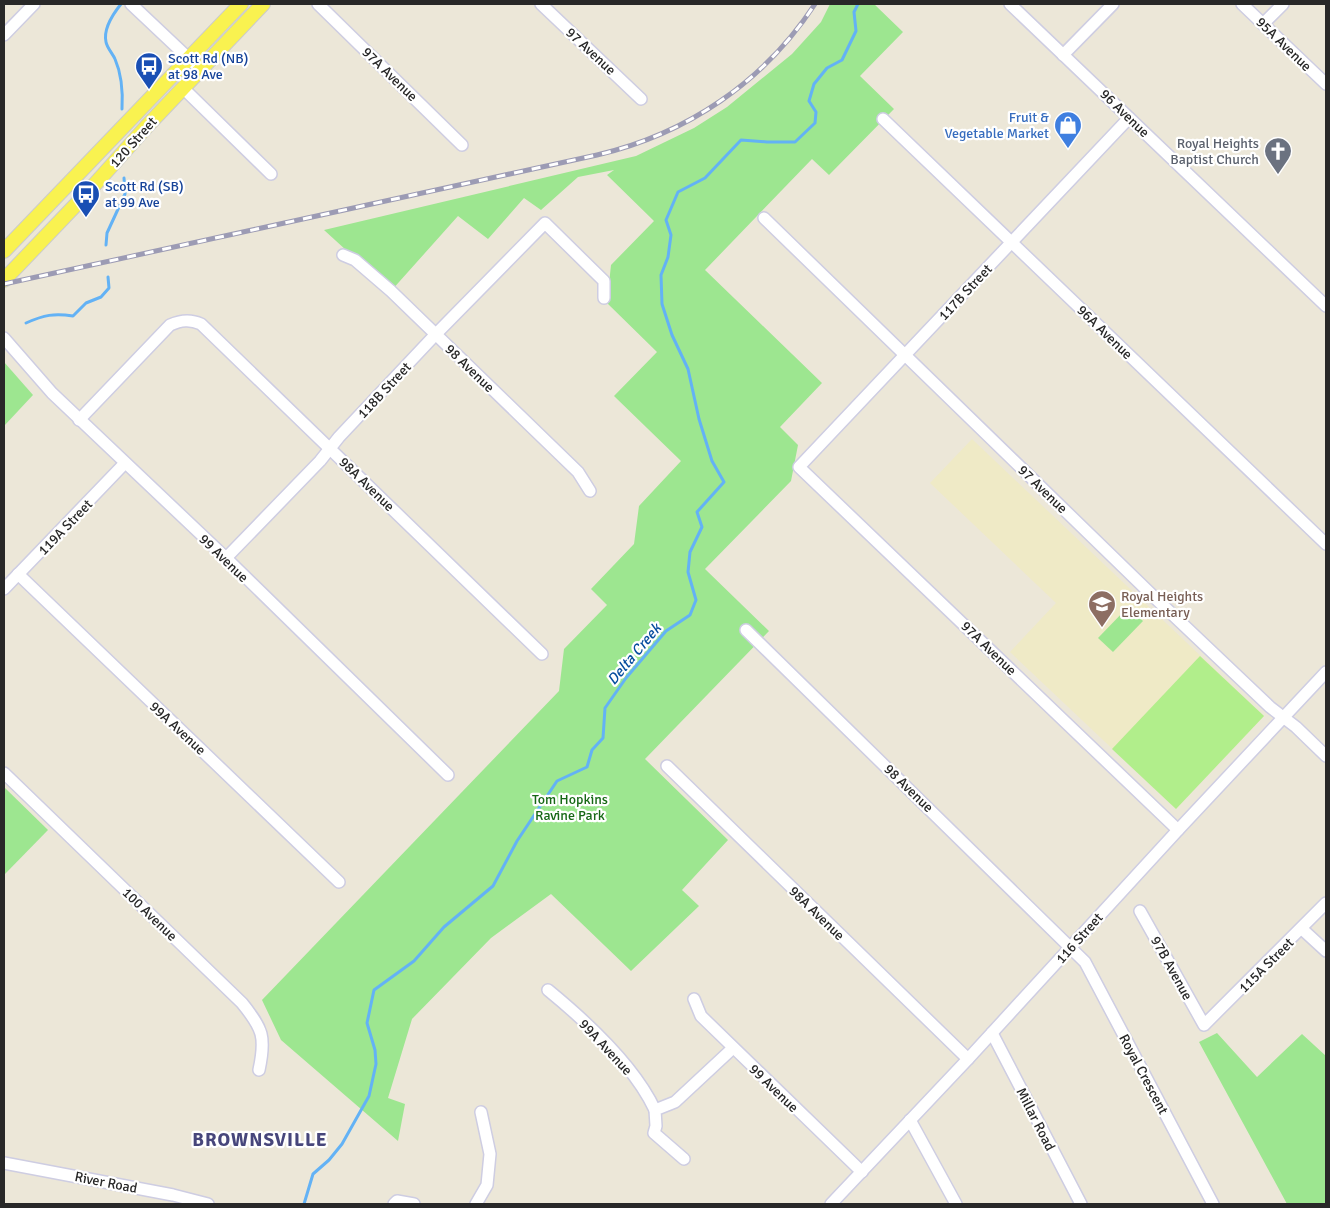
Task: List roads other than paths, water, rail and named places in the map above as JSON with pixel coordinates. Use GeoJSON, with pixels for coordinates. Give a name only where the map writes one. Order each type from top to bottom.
{"type":"FeatureCollection","features":[{"type":"Feature","properties":{"kind":"main road","name":"120 Street"},"geometry":{"type":"LineString","coordinates":[[4,251],[241,4]]}},
{"type":"Feature","properties":{"kind":"main road","name":"120 Street"},"geometry":{"type":"LineString","coordinates":[[4,280],[263,4]]}},
{"type":"Feature","properties":{"kind":"street"},"geometry":{"type":"LineString","coordinates":[[4,35],[34,4]]}},
{"type":"Feature","properties":{"kind":"street"},"geometry":{"type":"LineString","coordinates":[[131,4],[201,70]]}},
{"type":"Feature","properties":{"kind":"street","name":"97A Avenue"},"geometry":{"type":"LineString","coordinates":[[318,4],[462,145]]}},
{"type":"Feature","properties":{"kind":"street","name":"97 Avenue"},"geometry":{"type":"LineString","coordinates":[[541,4],[641,99]]}},
{"type":"Feature","properties":{"kind":"street","name":"96 Avenue"},"geometry":{"type":"LineString","coordinates":[[1010,4],[1326,306]]}},
{"type":"Feature","properties":{"kind":"street"},"geometry":{"type":"LineString","coordinates":[[1063,55],[1113,4]]}},
{"type":"Feature","properties":{"kind":"street","name":"95A Avenue"},"geometry":{"type":"LineString","coordinates":[[1242,4],[1326,84]]}},
{"type":"Feature","properties":{"kind":"street"},"geometry":{"type":"LineString","coordinates":[[1263,24],[1283,4]]}},
{"type":"Feature","properties":{"kind":"street"},"geometry":{"type":"LineString","coordinates":[[183,88],[271,174]]}},
{"type":"Feature","properties":{"kind":"street","name":"117B Street"},"geometry":{"type":"LineString","coordinates":[[799,466],[1130,118]]}},
{"type":"Feature","properties":{"kind":"street","name":"96A Avenue"},"geometry":{"type":"LineString","coordinates":[[883,119],[1326,544]]}},
{"type":"Feature","properties":{"kind":"street","name":"97 Avenue"},"geometry":{"type":"LineString","coordinates":[[764,218],[1153,596],[1270,707],[1285,718],[1326,756]]}},
{"type":"Feature","properties":{"kind":"street","name":"118B Street"},"geometry":{"type":"LineString","coordinates":[[226,558],[320,461],[435,335],[544,223],[604,281],[604,298]]}},
{"type":"Feature","properties":{"kind":"street","name":"98 Avenue"},"geometry":{"type":"LineString","coordinates":[[343,255],[355,260],[435,335],[578,472],[590,491]]}},
{"type":"Feature","properties":{"kind":"street","name":"98A Avenue"},"geometry":{"type":"LineString","coordinates":[[79,420],[162,333],[176,322],[188,320],[201,324],[542,654]]}},
{"type":"Feature","properties":{"kind":"street","name":"99 Avenue"},"geometry":{"type":"LineString","coordinates":[[4,338],[44,385],[79,420],[226,558],[448,775]]}},
{"type":"Feature","properties":{"kind":"street","name":"119A Street"},"geometry":{"type":"LineString","coordinates":[[4,589],[125,464]]}},
{"type":"Feature","properties":{"kind":"street","name":"97A Avenue"},"geometry":{"type":"LineString","coordinates":[[799,466],[1178,830]]}},
{"type":"Feature","properties":{"kind":"street","name":"99A Avenue"},"geometry":{"type":"LineString","coordinates":[[18,574],[339,882]]}},
{"type":"Feature","properties":{"kind":"street","name":"98 Avenue"},"geometry":{"type":"LineString","coordinates":[[746,630],[1071,946]]}},
{"type":"Feature","properties":{"kind":"street","name":"116 Street"},"geometry":{"type":"LineString","coordinates":[[831,1204],[968,1060],[1178,830],[1285,718],[1326,672]]}},
{"type":"Feature","properties":{"kind":"street","name":"98A Avenue"},"geometry":{"type":"LineString","coordinates":[[667,766],[968,1060]]}},
{"type":"Feature","properties":{"kind":"street","name":"100 Avenue"},"geometry":{"type":"LineString","coordinates":[[4,773],[242,1003],[255,1020],[263,1039],[263,1052],[259,1070]]}},
{"type":"Feature","properties":{"kind":"street","name":"115A Street"},"geometry":{"type":"LineString","coordinates":[[1204,1025],[1326,903]]}},
{"type":"Feature","properties":{"kind":"street","name":"97B Avenue"},"geometry":{"type":"LineString","coordinates":[[1140,911],[1204,1025]]}},
{"type":"Feature","properties":{"kind":"street"},"geometry":{"type":"LineString","coordinates":[[1302,928],[1326,951]]}},
{"type":"Feature","properties":{"kind":"street","name":"Royal Crescent"},"geometry":{"type":"LineString","coordinates":[[1071,946],[1086,962],[1212,1204]]}},
{"type":"Feature","properties":{"kind":"street","name":"99A Avenue"},"geometry":{"type":"LineString","coordinates":[[548,990],[565,1004],[626,1064],[650,1099],[655,1110]]}},
{"type":"Feature","properties":{"kind":"street","name":"99 Avenue"},"geometry":{"type":"LineString","coordinates":[[694,999],[701,1016],[862,1172]]}},
{"type":"Feature","properties":{"kind":"street","name":"Millar Road"},"geometry":{"type":"LineString","coordinates":[[992,1033],[1081,1204]]}},
{"type":"Feature","properties":{"kind":"street"},"geometry":{"type":"LineString","coordinates":[[684,1158],[654,1133],[656,1126],[655,1110],[675,1102],[733,1048]]}},
{"type":"Feature","properties":{"kind":"street"},"geometry":{"type":"LineString","coordinates":[[476,1204],[486,1185],[490,1154],[481,1112]]}},
{"type":"Feature","properties":{"kind":"street"},"geometry":{"type":"LineString","coordinates":[[910,1120],[956,1204]]}},
{"type":"Feature","properties":{"kind":"street","name":"River Road"},"geometry":{"type":"LineString","coordinates":[[4,1163],[173,1195],[208,1204]]}},
{"type":"Feature","properties":{"kind":"street"},"geometry":{"type":"LineString","coordinates":[[394,1204],[397,1201],[414,1204]]}},
{"type":"Feature","properties":{"kind":"waterway"},"geometry":{"type":"LineString","coordinates":[[121,4],[109,22],[105,37],[121,77],[122,109]]}},
{"type":"Feature","properties":{"kind":"waterway","name":"Delta Creek"},"geometry":{"type":"LineString","coordinates":[[304,1204],[313,1174],[329,1160],[342,1144],[369,1096],[376,1064],[375,1050],[367,1023],[374,990],[414,961],[444,927],[493,886],[517,841],[557,781],[587,767],[592,750],[603,738],[605,708],[626,678],[666,631],[690,615],[696,600],[688,572],[690,552],[702,527],[697,512],[724,482],[712,461],[699,419],[688,369],[672,335],[662,304],[661,275],[668,257],[671,235],[666,220],[678,192],[705,178],[741,140],[795,142],[815,123],[816,112],[809,101],[814,84],[827,68],[842,60],[856,31],[854,12],[858,4]]}},
{"type":"Feature","properties":{"kind":"waterway"},"geometry":{"type":"LineString","coordinates":[[106,245],[107,233],[125,194],[124,178]]}},
{"type":"Feature","properties":{"kind":"waterway"},"geometry":{"type":"LineString","coordinates":[[26,323],[49,315],[73,316],[86,303],[101,297],[109,288],[108,277]]}},
{"type":"Feature","properties":{"kind":"railway"},"geometry":{"type":"LineString","coordinates":[[4,284],[597,155],[630,146],[662,134],[692,119],[721,101],[772,58],[795,32],[815,4]]}},
{"type":"Feature","properties":{"kind":"place","name":"Scott Rd (NB) at 98 Ave"},"geometry":{"type":"Point","coordinates":[149,90]}},
{"type":"Feature","properties":{"kind":"place","name":"Fruit & Vegetable Market"},"geometry":{"type":"Point","coordinates":[1068,149]}},
{"type":"Feature","properties":{"kind":"place","name":"Royal Heights Baptist Church"},"geometry":{"type":"Point","coordinates":[1278,175]}},
{"type":"Feature","properties":{"kind":"place","name":"Scott Rd (SB) at 99 Ave"},"geometry":{"type":"Point","coordinates":[86,218]}},
{"type":"Feature","properties":{"kind":"place","name":"Royal Heights Elementary"},"geometry":{"type":"Point","coordinates":[1102,628]}},
{"type":"Feature","properties":{"kind":"district","name":"BROWNSVILLE"},"geometry":{"type":"Point","coordinates":[260,1139]}},
{"type":"Feature","properties":{"kind":"park label","name":"Tom Hopkins Ravine Park"},"geometry":{"type":"Point","coordinates":[570,808]}}]}
